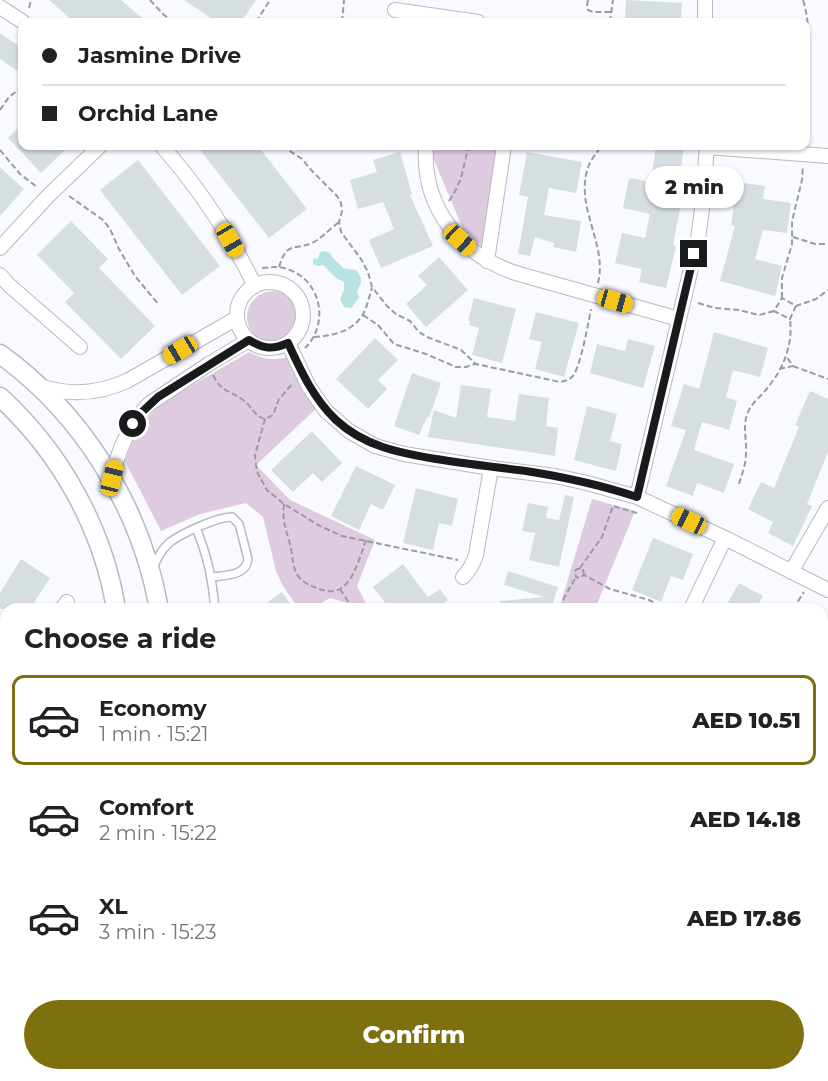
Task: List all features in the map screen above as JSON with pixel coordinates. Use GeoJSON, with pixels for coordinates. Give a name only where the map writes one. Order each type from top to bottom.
{"type":"FeatureCollection","features":[{"type":"Feature","properties":{"kind":"street"},"geometry":{"type":"LineString","coordinates":[[705,0],[705,18]]}},
{"type":"Feature","properties":{"kind":"street"},"geometry":{"type":"LineString","coordinates":[[0,7],[18,19]]}},
{"type":"Feature","properties":{"kind":"street"},"geometry":{"type":"LineString","coordinates":[[395,10],[429,18]]}},
{"type":"Feature","properties":{"kind":"street"},"geometry":{"type":"LineString","coordinates":[[0,248],[48,196],[96,150]]}},
{"type":"Feature","properties":{"kind":"street"},"geometry":{"type":"LineString","coordinates":[[165,150],[223,228],[255,286]]}},
{"type":"Feature","properties":{"kind":"street"},"geometry":{"type":"LineString","coordinates":[[426,150],[429,184],[440,213],[449,227],[473,252],[511,272],[679,319]]}},
{"type":"Feature","properties":{"kind":"street"},"geometry":{"type":"LineString","coordinates":[[487,261],[503,150]]}},
{"type":"Feature","properties":{"kind":"street"},"geometry":{"type":"LineString","coordinates":[[637,497],[698,239],[707,150]]}},
{"type":"Feature","properties":{"kind":"street"},"geometry":{"type":"LineString","coordinates":[[755,150],[828,156]]}},
{"type":"Feature","properties":{"kind":"street"},"geometry":{"type":"LineString","coordinates":[[0,275],[80,347]]}},
{"type":"Feature","properties":{"kind":"street"},"geometry":{"type":"LineString","coordinates":[[276,283],[287,287],[301,304],[302,326],[288,343],[279,347],[258,346],[243,334],[237,318],[238,308],[241,299],[255,286],[276,283]]}},
{"type":"Feature","properties":{"kind":"street"},"geometry":{"type":"LineString","coordinates":[[39,386],[77,393],[115,386],[237,318]]}},
{"type":"Feature","properties":{"kind":"street"},"geometry":{"type":"LineString","coordinates":[[112,478],[117,457],[126,437],[142,412],[158,397],[249,340]]}},
{"type":"Feature","properties":{"kind":"street"},"geometry":{"type":"LineString","coordinates":[[288,343],[309,387],[326,411],[362,439],[404,454],[555,476],[637,497],[828,590]]}},
{"type":"Feature","properties":{"kind":"street"},"geometry":{"type":"LineString","coordinates":[[0,354],[39,386],[76,426],[112,478],[132,520],[151,573],[158,603]]}},
{"type":"Feature","properties":{"kind":"street"},"geometry":{"type":"LineString","coordinates":[[0,397],[41,440],[84,508],[100,547],[115,603]]}},
{"type":"Feature","properties":{"kind":"street"},"geometry":{"type":"LineString","coordinates":[[463,577],[474,563],[491,468]]}},
{"type":"Feature","properties":{"kind":"street"},"geometry":{"type":"LineString","coordinates":[[791,572],[828,508]]}},
{"type":"Feature","properties":{"kind":"street"},"geometry":{"type":"LineString","coordinates":[[694,603],[725,538]]}},
{"type":"Feature","properties":{"kind":"lane"},"geometry":{"type":"LineString","coordinates":[[151,573],[158,557],[170,542],[196,528],[228,517],[235,518],[239,524],[248,559],[246,567],[240,572],[212,577]]}},
{"type":"Feature","properties":{"kind":"lane"},"geometry":{"type":"LineString","coordinates":[[196,528],[212,577],[214,603]]}},
{"type":"Feature","properties":{"kind":"path"},"geometry":{"type":"LineString","coordinates":[[150,0],[169,18]]}},
{"type":"Feature","properties":{"kind":"path"},"geometry":{"type":"LineString","coordinates":[[259,18],[270,0]]}},
{"type":"Feature","properties":{"kind":"path"},"geometry":{"type":"LineString","coordinates":[[342,18],[344,0]]}},
{"type":"Feature","properties":{"kind":"path"},"geometry":{"type":"LineString","coordinates":[[588,0],[588,10],[613,12]]}},
{"type":"Feature","properties":{"kind":"path"},"geometry":{"type":"LineString","coordinates":[[611,18],[613,0]]}},
{"type":"Feature","properties":{"kind":"path"},"geometry":{"type":"LineString","coordinates":[[803,0],[808,18]]}},
{"type":"Feature","properties":{"kind":"path"},"geometry":{"type":"LineString","coordinates":[[0,110],[9,97],[18,90]]}},
{"type":"Feature","properties":{"kind":"path"},"geometry":{"type":"LineString","coordinates":[[0,150],[20,174],[60,205],[70,195],[103,220],[135,276],[159,305]]}},
{"type":"Feature","properties":{"kind":"path"},"geometry":{"type":"LineString","coordinates":[[288,150],[302,159],[337,196],[342,211],[339,222],[341,232],[361,259],[372,287],[387,306],[410,321],[419,332],[435,341],[461,350],[476,364]]}},
{"type":"Feature","properties":{"kind":"path"},"geometry":{"type":"LineString","coordinates":[[440,213],[462,178],[468,150]]}},
{"type":"Feature","properties":{"kind":"path"},"geometry":{"type":"LineString","coordinates":[[363,315],[378,325],[394,344],[456,367],[476,364],[560,382],[572,377],[578,365],[600,274],[598,247],[586,210],[585,192],[590,165],[599,150]]}},
{"type":"Feature","properties":{"kind":"path"},"geometry":{"type":"LineString","coordinates":[[774,311],[782,298],[782,278],[791,252],[792,221],[802,180],[803,154]]}},
{"type":"Feature","properties":{"kind":"path"},"geometry":{"type":"LineString","coordinates":[[279,267],[287,251],[294,246],[316,240],[339,222]]}},
{"type":"Feature","properties":{"kind":"path"},"geometry":{"type":"LineString","coordinates":[[793,237],[815,244],[828,244]]}},
{"type":"Feature","properties":{"kind":"path"},"geometry":{"type":"LineString","coordinates":[[248,273],[263,267],[279,267],[291,270],[303,277],[312,287],[320,312],[319,325],[309,345],[294,356]]}},
{"type":"Feature","properties":{"kind":"path"},"geometry":{"type":"LineString","coordinates":[[314,337],[341,333],[357,321],[363,315],[372,287]]}},
{"type":"Feature","properties":{"kind":"path"},"geometry":{"type":"LineString","coordinates":[[739,484],[747,454],[744,426],[747,413],[769,387],[786,356],[791,337],[790,319],[796,306],[816,299],[828,290]]}},
{"type":"Feature","properties":{"kind":"path"},"geometry":{"type":"LineString","coordinates":[[782,298],[796,306]]}},
{"type":"Feature","properties":{"kind":"path"},"geometry":{"type":"LineString","coordinates":[[684,299],[715,308],[759,315],[774,311],[790,319]]}},
{"type":"Feature","properties":{"kind":"path"},"geometry":{"type":"LineString","coordinates":[[786,356],[793,366]]}},
{"type":"Feature","properties":{"kind":"path"},"geometry":{"type":"LineString","coordinates":[[209,364],[222,388],[242,399],[258,417],[265,419],[273,415],[283,393],[302,373]]}},
{"type":"Feature","properties":{"kind":"path"},"geometry":{"type":"LineString","coordinates":[[779,369],[793,366],[828,379]]}},
{"type":"Feature","properties":{"kind":"path"},"geometry":{"type":"LineString","coordinates":[[265,419],[255,455],[256,465],[267,490],[284,504],[331,532],[474,563]]}},
{"type":"Feature","properties":{"kind":"path"},"geometry":{"type":"LineString","coordinates":[[284,504],[283,524],[294,567],[298,576],[305,582],[322,590],[340,589],[348,581],[366,540]]}},
{"type":"Feature","properties":{"kind":"path"},"geometry":{"type":"LineString","coordinates":[[563,603],[566,592],[576,576],[575,571],[580,568],[602,537],[613,506],[636,513]]}},
{"type":"Feature","properties":{"kind":"path"},"geometry":{"type":"LineString","coordinates":[[580,568],[584,575],[610,589],[655,603]]}},
{"type":"Feature","properties":{"kind":"path"},"geometry":{"type":"LineString","coordinates":[[576,576],[579,578],[584,575]]}},
{"type":"Feature","properties":{"kind":"path"},"geometry":{"type":"LineString","coordinates":[[797,603],[811,582]]}},
{"type":"Feature","properties":{"kind":"path"},"geometry":{"type":"LineString","coordinates":[[340,589],[349,603]]}},
{"type":"Feature","properties":{"kind":"shaded area"},"geometry":{"type":"Polygon","coordinates":[[[431,150],[498,150],[485,249],[463,229],[431,150]]]}},
{"type":"Feature","properties":{"kind":"shaded area"},"geometry":{"type":"Polygon","coordinates":[[[273,291],[283,293],[291,299],[297,307],[299,317],[297,327],[291,335],[283,341],[273,343],[263,341],[255,335],[249,327],[247,317],[249,307],[255,299],[263,293],[273,291]]]}},
{"type":"Feature","properties":{"kind":"shaded area"},"geometry":{"type":"Polygon","coordinates":[[[249,352],[268,359],[287,357],[306,394],[318,407],[256,465],[290,500],[375,540],[357,586],[366,603],[347,603],[330,598],[321,603],[295,603],[276,571],[263,517],[246,503],[200,514],[161,531],[125,461],[135,433],[160,404],[249,352]]]}},
{"type":"Feature","properties":{"kind":"shaded area"},"geometry":{"type":"Polygon","coordinates":[[[592,499],[635,511],[597,603],[561,603],[592,499]]]}},
{"type":"Feature","properties":{"kind":"water"},"geometry":{"type":"Polygon","coordinates":[[[320,252],[330,253],[343,268],[356,270],[360,277],[361,282],[357,293],[359,297],[351,308],[344,307],[340,299],[344,290],[344,282],[336,278],[323,265],[313,264],[313,259],[318,258],[320,252]]]}},
{"type":"Feature","properties":{"kind":"building"},"geometry":{"type":"Polygon","coordinates":[[[49,0],[121,0],[142,18],[69,18],[49,0]]]}},
{"type":"Feature","properties":{"kind":"building"},"geometry":{"type":"Polygon","coordinates":[[[184,0],[256,0],[244,18],[211,18],[184,0]]]}},
{"type":"Feature","properties":{"kind":"building"},"geometry":{"type":"Polygon","coordinates":[[[626,0],[682,3],[681,18],[625,18],[626,0]]]}},
{"type":"Feature","properties":{"kind":"building"},"geometry":{"type":"Polygon","coordinates":[[[0,33],[18,45],[18,71],[0,59],[0,33]]]}},
{"type":"Feature","properties":{"kind":"building"},"geometry":{"type":"Polygon","coordinates":[[[18,128],[18,149],[8,138],[18,128]]]}},
{"type":"Feature","properties":{"kind":"building"},"geometry":{"type":"Polygon","coordinates":[[[19,150],[65,150],[41,173],[19,150]]]}},
{"type":"Feature","properties":{"kind":"building"},"geometry":{"type":"Polygon","coordinates":[[[200,150],[261,150],[307,209],[269,238],[200,150]]]}},
{"type":"Feature","properties":{"kind":"building"},"geometry":{"type":"Polygon","coordinates":[[[655,150],[683,150],[678,188],[684,189],[673,245],[676,246],[666,288],[639,282],[642,269],[615,263],[622,233],[645,238],[650,214],[623,208],[629,178],[651,182],[655,150]]]}},
{"type":"Feature","properties":{"kind":"building"},"geometry":{"type":"Polygon","coordinates":[[[400,152],[412,194],[410,195],[433,246],[381,268],[369,240],[394,229],[383,202],[358,209],[350,180],[377,172],[373,160],[400,152]]]}},
{"type":"Feature","properties":{"kind":"building"},"geometry":{"type":"Polygon","coordinates":[[[527,152],[582,162],[576,193],[549,188],[544,215],[581,221],[576,252],[553,247],[554,243],[535,237],[530,256],[518,254],[528,197],[519,195],[527,152]]]}},
{"type":"Feature","properties":{"kind":"building"},"geometry":{"type":"Polygon","coordinates":[[[138,160],[220,266],[182,295],[100,190],[138,160]]]}},
{"type":"Feature","properties":{"kind":"building"},"geometry":{"type":"Polygon","coordinates":[[[0,167],[24,189],[0,216],[0,167]]]}},
{"type":"Feature","properties":{"kind":"building"},"geometry":{"type":"Polygon","coordinates":[[[737,182],[765,186],[763,199],[791,203],[787,233],[763,230],[755,259],[782,266],[775,296],[720,281],[735,226],[731,225],[737,182]]]}},
{"type":"Feature","properties":{"kind":"building"},"geometry":{"type":"Polygon","coordinates":[[[71,221],[108,259],[99,268],[155,326],[121,359],[65,302],[74,293],[37,255],[71,221]]]}},
{"type":"Feature","properties":{"kind":"building"},"geometry":{"type":"Polygon","coordinates":[[[439,257],[468,290],[426,327],[406,304],[427,285],[418,276],[439,257]]]}},
{"type":"Feature","properties":{"kind":"building"},"geometry":{"type":"Polygon","coordinates":[[[474,298],[516,309],[502,363],[472,355],[479,328],[469,325],[470,321],[468,321],[474,298]]]}},
{"type":"Feature","properties":{"kind":"building"},"geometry":{"type":"Polygon","coordinates":[[[536,312],[579,323],[564,377],[535,369],[542,342],[529,339],[536,312]]]}},
{"type":"Feature","properties":{"kind":"building"},"geometry":{"type":"Polygon","coordinates":[[[714,332],[768,348],[760,377],[733,370],[726,397],[737,401],[729,430],[702,422],[694,450],[734,464],[724,493],[697,483],[693,496],[666,486],[686,430],[671,426],[684,384],[699,389],[714,332]]]}},
{"type":"Feature","properties":{"kind":"building"},"geometry":{"type":"Polygon","coordinates":[[[375,338],[398,360],[378,380],[387,389],[368,409],[336,379],[375,338]]]}},
{"type":"Feature","properties":{"kind":"building"},"geometry":{"type":"Polygon","coordinates":[[[628,339],[655,346],[643,388],[590,373],[597,344],[625,351],[628,339]]]}},
{"type":"Feature","properties":{"kind":"building"},"geometry":{"type":"Polygon","coordinates":[[[412,373],[441,383],[429,418],[427,417],[419,435],[394,426],[412,373]]]}},
{"type":"Feature","properties":{"kind":"building"},"geometry":{"type":"Polygon","coordinates":[[[461,385],[491,389],[487,417],[515,421],[519,394],[549,398],[546,426],[558,428],[555,456],[428,437],[434,410],[456,418],[461,385]]]}},
{"type":"Feature","properties":{"kind":"building"},"geometry":{"type":"Polygon","coordinates":[[[810,391],[828,399],[828,452],[807,504],[812,506],[793,546],[768,533],[773,522],[748,509],[761,482],[774,488],[799,427],[795,425],[810,391]]]}},
{"type":"Feature","properties":{"kind":"building"},"geometry":{"type":"Polygon","coordinates":[[[587,406],[617,414],[610,441],[622,444],[616,471],[574,460],[587,406]]]}},
{"type":"Feature","properties":{"kind":"building"},"geometry":{"type":"Polygon","coordinates":[[[312,431],[342,463],[322,482],[313,473],[293,492],[271,470],[312,431]]]}},
{"type":"Feature","properties":{"kind":"building"},"geometry":{"type":"Polygon","coordinates":[[[356,466],[395,485],[383,510],[371,504],[359,530],[331,516],[356,466]]]}},
{"type":"Feature","properties":{"kind":"building"},"geometry":{"type":"Polygon","coordinates":[[[416,488],[458,499],[452,526],[439,523],[433,550],[403,543],[416,488]]]}},
{"type":"Feature","properties":{"kind":"building"},"geometry":{"type":"Polygon","coordinates":[[[565,495],[574,497],[559,567],[529,560],[535,533],[522,531],[528,503],[548,507],[546,518],[559,520],[565,495]]]}},
{"type":"Feature","properties":{"kind":"building"},"geometry":{"type":"Polygon","coordinates":[[[653,538],[693,554],[683,580],[671,576],[661,602],[632,590],[653,538]]]}},
{"type":"Feature","properties":{"kind":"building"},"geometry":{"type":"Polygon","coordinates":[[[21,559],[50,578],[34,603],[0,603],[0,593],[21,559]]]}},
{"type":"Feature","properties":{"kind":"building"},"geometry":{"type":"Polygon","coordinates":[[[403,564],[428,597],[440,589],[448,600],[444,603],[385,603],[373,587],[403,564]]]}},
{"type":"Feature","properties":{"kind":"building"},"geometry":{"type":"Polygon","coordinates":[[[508,571],[558,587],[553,603],[500,603],[500,601],[544,597],[504,585],[508,571]]]}},
{"type":"Feature","properties":{"kind":"building"},"geometry":{"type":"Polygon","coordinates":[[[739,583],[763,596],[759,603],[727,603],[739,583]]]}},
{"type":"Feature","properties":{"kind":"building"},"geometry":{"type":"Polygon","coordinates":[[[282,592],[290,603],[266,603],[282,592]]]}},
{"type":"Feature","properties":{"kind":"route"},"geometry":{"type":"LineString","coordinates":[[133,424],[158,397],[249,340],[258,346],[268,348],[288,343],[309,387],[326,411],[349,431],[375,446],[404,454],[555,476],[602,486],[637,497],[694,254]]}}]}
